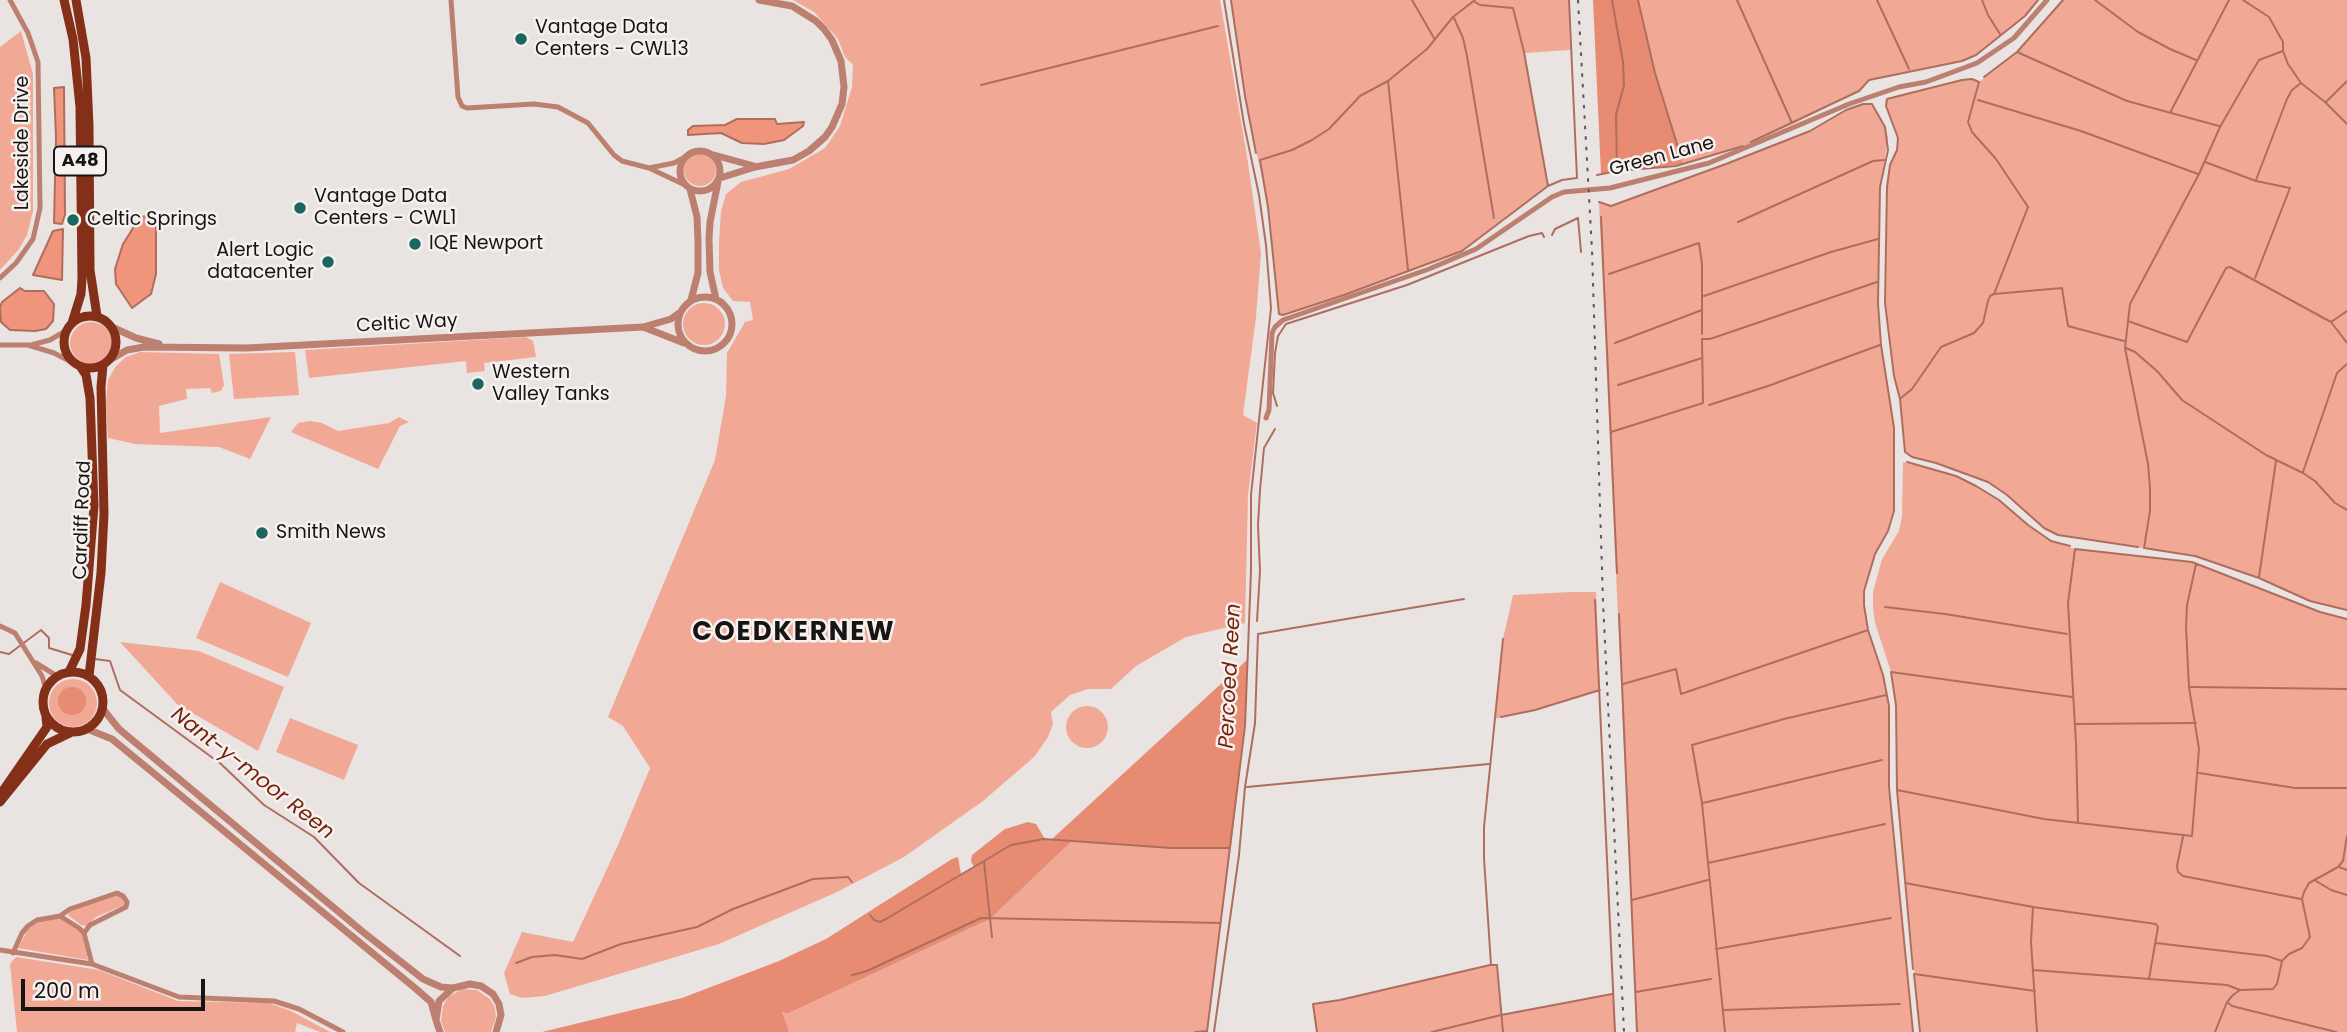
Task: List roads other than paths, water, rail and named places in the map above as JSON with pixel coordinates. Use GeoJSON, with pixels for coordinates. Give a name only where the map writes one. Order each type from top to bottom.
{"type":"FeatureCollection","features":[{"type":"Feature","properties":{"kind":"main road","name":"Cardiff Road"},"geometry":{"type":"LineString","coordinates":[[64,0],[73,39],[80,107],[82,278],[81,294],[64,345],[67,355],[86,375],[90,398],[94,506],[80,649],[69,672]]}},
{"type":"Feature","properties":{"kind":"main road","name":"A48"},"geometry":{"type":"LineString","coordinates":[[76,0],[86,58],[90,270],[97,316]]}},
{"type":"Feature","properties":{"kind":"main road"},"geometry":{"type":"LineString","coordinates":[[69,326],[87,315],[97,316],[113,327]]}},
{"type":"Feature","properties":{"kind":"main road","name":"Cardiff Road"},"geometry":{"type":"LineString","coordinates":[[89,676],[101,573],[104,514],[101,387],[106,363],[116,350],[117,339],[113,327]]}},
{"type":"Feature","properties":{"kind":"main road"},"geometry":{"type":"LineString","coordinates":[[77,365],[90,369],[106,363]]}},
{"type":"Feature","properties":{"kind":"main road"},"geometry":{"type":"LineString","coordinates":[[0,795],[47,727],[43,708],[46,689],[57,676],[69,672],[89,676],[97,683],[102,693],[103,709],[97,721],[87,729],[70,733],[47,744],[0,802]]}},
{"type":"Feature","properties":{"kind":"main road"},"geometry":{"type":"LineString","coordinates":[[46,717],[61,730],[70,733]]}},
{"type":"Feature","properties":{"kind":"street","name":"Lakeside Drive"},"geometry":{"type":"LineString","coordinates":[[0,278],[16,263],[33,239],[40,208],[38,62],[28,33],[10,0]]}},
{"type":"Feature","properties":{"kind":"street"},"geometry":{"type":"LineString","coordinates":[[451,0],[458,97],[462,106],[467,108],[534,104],[558,107],[588,123],[622,161],[649,168],[687,187],[704,191],[719,180],[755,167],[793,160],[817,145],[838,116],[844,87],[841,61],[824,29],[792,6],[759,0]]}},
{"type":"Feature","properties":{"kind":"street","name":"Green Lane"},"geometry":{"type":"LineString","coordinates":[[1266,418],[1269,410],[1271,343],[1275,327],[1283,320],[1429,269],[1476,249],[1552,197],[1575,190],[1610,188],[1709,163],[1849,104],[1899,87],[1926,82],[1977,63],[2014,37],[2047,0]]}},
{"type":"Feature","properties":{"kind":"street"},"geometry":{"type":"LineString","coordinates":[[649,168],[674,163],[691,152],[702,150],[755,167]]}},
{"type":"Feature","properties":{"kind":"street"},"geometry":{"type":"LineString","coordinates":[[714,155],[720,165],[719,180]]}},
{"type":"Feature","properties":{"kind":"street"},"geometry":{"type":"LineString","coordinates":[[685,157],[680,172],[697,216],[698,273],[691,300]]}},
{"type":"Feature","properties":{"kind":"street","name":"Celtic Way"},"geometry":{"type":"LineString","coordinates":[[643,327],[700,351],[708,351],[722,345],[728,338],[732,323],[730,314],[722,302],[716,299],[710,272],[710,222],[719,180]]}},
{"type":"Feature","properties":{"kind":"street"},"geometry":{"type":"LineString","coordinates":[[691,300],[699,297],[716,299]]}},
{"type":"Feature","properties":{"kind":"street","name":"Celtic Way"},"geometry":{"type":"LineString","coordinates":[[106,363],[127,350],[144,347],[260,348],[643,327],[671,319],[691,300]]}},
{"type":"Feature","properties":{"kind":"street"},"geometry":{"type":"LineString","coordinates":[[679,313],[678,330],[687,345]]}},
{"type":"Feature","properties":{"kind":"street"},"geometry":{"type":"LineString","coordinates":[[0,344],[28,345],[50,340],[69,326]]}},
{"type":"Feature","properties":{"kind":"street","name":"Celtic Way"},"geometry":{"type":"LineString","coordinates":[[113,327],[135,338],[173,346]]}},
{"type":"Feature","properties":{"kind":"street"},"geometry":{"type":"LineString","coordinates":[[28,345],[77,365]]}},
{"type":"Feature","properties":{"kind":"street"},"geometry":{"type":"LineString","coordinates":[[0,626],[15,633],[42,676],[46,689]]}},
{"type":"Feature","properties":{"kind":"street"},"geometry":{"type":"LineString","coordinates":[[33,662],[57,676]]}},
{"type":"Feature","properties":{"kind":"street"},"geometry":{"type":"LineString","coordinates":[[103,709],[119,729],[363,932],[424,979],[433,985],[453,988],[470,984],[481,986],[493,995],[499,1004],[501,1015],[496,1032]]}},
{"type":"Feature","properties":{"kind":"street"},"geometry":{"type":"LineString","coordinates":[[87,729],[112,739],[415,988],[431,1002],[438,1031]]}},
{"type":"Feature","properties":{"kind":"street"},"geometry":{"type":"LineString","coordinates":[[13,953],[22,933],[37,920],[60,916],[70,909],[117,893],[124,896],[126,907],[90,925],[84,933]]}},
{"type":"Feature","properties":{"kind":"street"},"geometry":{"type":"LineString","coordinates":[[60,916],[84,933],[92,964]]}},
{"type":"Feature","properties":{"kind":"street"},"geometry":{"type":"LineString","coordinates":[[0,950],[92,964],[179,997],[274,1001],[299,1009],[343,1032]]}},
{"type":"Feature","properties":{"kind":"street"},"geometry":{"type":"LineString","coordinates":[[436,1020],[439,1001],[453,988]]}},
{"type":"Feature","properties":{"kind":"waterway","name":"Percoed Reen"},"geometry":{"type":"LineString","coordinates":[[1207,1032],[1245,726],[1251,495],[1271,308],[1259,195],[1244,124],[1224,0]]}},
{"type":"Feature","properties":{"kind":"waterway","name":"Percoed Reen"},"geometry":{"type":"LineString","coordinates":[[1231,0],[1256,153]]}},
{"type":"Feature","properties":{"kind":"waterway"},"geometry":{"type":"LineString","coordinates":[[1412,0],[1434,38]]}},
{"type":"Feature","properties":{"kind":"waterway"},"geometry":{"type":"LineString","coordinates":[[1475,0],[1453,17],[1427,49],[1388,81],[1360,96],[1329,129],[1292,150],[1260,160],[1268,207],[1279,314],[1344,295],[1462,251],[1548,186],[1577,178],[1569,0]]}},
{"type":"Feature","properties":{"kind":"waterway"},"geometry":{"type":"LineString","coordinates":[[1612,0],[1623,62],[1624,85],[1616,115],[1617,170]]}},
{"type":"Feature","properties":{"kind":"waterway"},"geometry":{"type":"LineString","coordinates":[[1638,0],[1655,73],[1681,157]]}},
{"type":"Feature","properties":{"kind":"waterway"},"geometry":{"type":"LineString","coordinates":[[1737,0],[1792,123]]}},
{"type":"Feature","properties":{"kind":"waterway"},"geometry":{"type":"LineString","coordinates":[[1877,0],[1909,69]]}},
{"type":"Feature","properties":{"kind":"waterway"},"geometry":{"type":"LineString","coordinates":[[1982,0],[2000,34]]}},
{"type":"Feature","properties":{"kind":"waterway"},"geometry":{"type":"LineString","coordinates":[[1751,142],[1859,91],[1869,80],[1962,61],[1976,55],[2025,16],[2038,0]]}},
{"type":"Feature","properties":{"kind":"waterway"},"geometry":{"type":"LineString","coordinates":[[1984,77],[2017,52],[2063,0]]}},
{"type":"Feature","properties":{"kind":"waterway"},"geometry":{"type":"LineString","coordinates":[[2095,0],[2138,32],[2196,60]]}},
{"type":"Feature","properties":{"kind":"waterway"},"geometry":{"type":"LineString","coordinates":[[2171,111],[2229,0]]}},
{"type":"Feature","properties":{"kind":"waterway"},"geometry":{"type":"LineString","coordinates":[[2243,0],[2269,17],[2283,42],[2288,64],[2301,83],[2347,124]]}},
{"type":"Feature","properties":{"kind":"waterway"},"geometry":{"type":"LineString","coordinates":[[1475,2],[1480,5],[1513,8],[1524,52],[1548,186]]}},
{"type":"Feature","properties":{"kind":"waterway"},"geometry":{"type":"LineString","coordinates":[[1454,18],[1467,56],[1494,218]]}},
{"type":"Feature","properties":{"kind":"waterway"},"geometry":{"type":"LineString","coordinates":[[981,85],[1218,26]]}},
{"type":"Feature","properties":{"kind":"waterway"},"geometry":{"type":"LineString","coordinates":[[2283,51],[2259,60],[2220,127],[2199,174],[2130,304],[2125,348],[2148,464],[2150,488],[2150,511],[2144,548],[2195,556],[2259,578],[2310,601],[2347,610]]}},
{"type":"Feature","properties":{"kind":"waterway"},"geometry":{"type":"LineString","coordinates":[[2017,52],[2127,101],[2219,126]]}},
{"type":"Feature","properties":{"kind":"waterway"},"geometry":{"type":"LineString","coordinates":[[1994,294],[2028,207],[1996,159],[1972,132],[1968,122],[1979,82],[1972,79],[1962,80],[1887,99],[1886,106],[1898,138],[1887,187],[1885,303],[1905,452],[1912,457],[1988,482],[2044,528],[2058,535],[2138,547]]}},
{"type":"Feature","properties":{"kind":"waterway"},"geometry":{"type":"LineString","coordinates":[[1388,81],[1408,270]]}},
{"type":"Feature","properties":{"kind":"waterway"},"geometry":{"type":"LineString","coordinates":[[2326,102],[2347,81]]}},
{"type":"Feature","properties":{"kind":"waterway"},"geometry":{"type":"LineString","coordinates":[[2256,180],[2287,99],[2292,90],[2301,83]]}},
{"type":"Feature","properties":{"kind":"waterway"},"geometry":{"type":"LineString","coordinates":[[1978,100],[2081,131],[2198,174]]}},
{"type":"Feature","properties":{"kind":"waterway"},"geometry":{"type":"LineString","coordinates":[[1599,202],[1611,206],[1726,164],[1810,131],[1846,110],[1863,104],[1872,104],[1885,127],[1888,150],[1880,187],[1878,303],[1881,345],[1894,428],[1894,511],[1888,531],[1875,554],[1864,591],[1864,605],[1868,630],[1883,675],[1889,706],[1889,787],[1913,1032]]}},
{"type":"Feature","properties":{"kind":"waterway"},"geometry":{"type":"LineString","coordinates":[[1597,175],[1676,166],[1743,146]]}},
{"type":"Feature","properties":{"kind":"waterway"},"geometry":{"type":"LineString","coordinates":[[1738,222],[1873,161],[1884,160]]}},
{"type":"Feature","properties":{"kind":"waterway"},"geometry":{"type":"LineString","coordinates":[[2205,162],[2256,181],[2290,188],[2255,278]]}},
{"type":"Feature","properties":{"kind":"waterway"},"geometry":{"type":"LineString","coordinates":[[1601,217],[1617,573]]}},
{"type":"Feature","properties":{"kind":"waterway"},"geometry":{"type":"LineString","coordinates":[[1552,235],[1555,229],[1578,218],[1581,252]]}},
{"type":"Feature","properties":{"kind":"waterway"},"geometry":{"type":"LineString","coordinates":[[1277,406],[1273,393],[1275,353],[1278,336],[1286,324],[1407,285],[1529,236],[1542,233],[1544,237]]}},
{"type":"Feature","properties":{"kind":"waterway"},"geometry":{"type":"LineString","coordinates":[[1704,296],[1831,252],[1878,239]]}},
{"type":"Feature","properties":{"kind":"waterway"},"geometry":{"type":"LineString","coordinates":[[1609,274],[1699,243],[1702,264],[1702,334]]}},
{"type":"Feature","properties":{"kind":"waterway"},"geometry":{"type":"LineString","coordinates":[[2128,321],[2187,342],[2226,268],[2230,267],[2331,322],[2347,343]]}},
{"type":"Feature","properties":{"kind":"waterway"},"geometry":{"type":"LineString","coordinates":[[1611,432],[1703,403],[1702,339],[1710,339],[1877,282]]}},
{"type":"Feature","properties":{"kind":"waterway"},"geometry":{"type":"LineString","coordinates":[[1901,398],[1912,389],[1941,347],[1974,333],[1983,323],[1988,301],[1994,294],[2062,288],[2068,326],[2124,341]]}},
{"type":"Feature","properties":{"kind":"waterway"},"geometry":{"type":"LineString","coordinates":[[1615,343],[1702,310]]}},
{"type":"Feature","properties":{"kind":"waterway"},"geometry":{"type":"LineString","coordinates":[[2331,322],[2347,311]]}},
{"type":"Feature","properties":{"kind":"waterway"},"geometry":{"type":"LineString","coordinates":[[1709,405],[1880,345]]}},
{"type":"Feature","properties":{"kind":"waterway"},"geometry":{"type":"LineString","coordinates":[[2126,348],[2135,352],[2157,371],[2182,400],[2266,455],[2303,473],[2315,481],[2335,503],[2347,510]]}},
{"type":"Feature","properties":{"kind":"waterway"},"geometry":{"type":"LineString","coordinates":[[1618,385],[1702,358]]}},
{"type":"Feature","properties":{"kind":"waterway"},"geometry":{"type":"LineString","coordinates":[[2303,472],[2337,373],[2347,364]]}},
{"type":"Feature","properties":{"kind":"waterway"},"geometry":{"type":"LineString","coordinates":[[1257,621],[1260,490],[1264,448],[1275,429]]}},
{"type":"Feature","properties":{"kind":"waterway"},"geometry":{"type":"LineString","coordinates":[[2259,577],[2276,461]]}},
{"type":"Feature","properties":{"kind":"waterway"},"geometry":{"type":"LineString","coordinates":[[1907,462],[1956,476],[1976,486],[1999,500],[2051,541],[2070,546]]}},
{"type":"Feature","properties":{"kind":"waterway"},"geometry":{"type":"LineString","coordinates":[[2078,822],[2068,603],[2075,549],[2192,562],[2320,612],[2347,619]]}},
{"type":"Feature","properties":{"kind":"waterway"},"geometry":{"type":"LineString","coordinates":[[1897,790],[2044,819],[2192,836],[2199,749],[2189,687],[2186,627],[2187,605],[2196,564]]}},
{"type":"Feature","properties":{"kind":"waterway"},"geometry":{"type":"LineString","coordinates":[[1214,1032],[1255,723],[1258,634],[1464,599]]}},
{"type":"Feature","properties":{"kind":"waterway"},"geometry":{"type":"LineString","coordinates":[[1595,600],[1615,1032]]}},
{"type":"Feature","properties":{"kind":"waterway"},"geometry":{"type":"LineString","coordinates":[[1885,607],[2067,634]]}},
{"type":"Feature","properties":{"kind":"waterway"},"geometry":{"type":"LineString","coordinates":[[1619,614],[1637,1032]]}},
{"type":"Feature","properties":{"kind":"waterway","name":"Nant-y-moor Reen"},"geometry":{"type":"LineString","coordinates":[[0,652],[9,654],[41,630],[49,638],[49,648],[72,655]]}},
{"type":"Feature","properties":{"kind":"waterway"},"geometry":{"type":"LineString","coordinates":[[1623,684],[1676,669],[1681,694],[1868,630]]}},
{"type":"Feature","properties":{"kind":"waterway"},"geometry":{"type":"LineString","coordinates":[[1503,639],[1484,827],[1484,858],[1491,965],[1497,965],[1503,1032]]}},
{"type":"Feature","properties":{"kind":"waterway","name":"Nant-y-moor Reen"},"geometry":{"type":"LineString","coordinates":[[95,659],[110,661],[120,690],[221,764],[264,805],[314,837],[359,883],[460,956]]}},
{"type":"Feature","properties":{"kind":"waterway"},"geometry":{"type":"LineString","coordinates":[[1913,969],[1897,790],[1896,705],[1891,672],[2072,697]]}},
{"type":"Feature","properties":{"kind":"waterway"},"geometry":{"type":"LineString","coordinates":[[2191,687],[2347,689]]}},
{"type":"Feature","properties":{"kind":"waterway"},"geometry":{"type":"LineString","coordinates":[[1501,717],[1535,710],[1600,690]]}},
{"type":"Feature","properties":{"kind":"waterway"},"geometry":{"type":"LineString","coordinates":[[1725,1032],[1702,803],[1692,745],[1784,719],[1886,695]]}},
{"type":"Feature","properties":{"kind":"waterway"},"geometry":{"type":"LineString","coordinates":[[2076,724],[2196,723]]}},
{"type":"Feature","properties":{"kind":"waterway"},"geometry":{"type":"LineString","coordinates":[[1703,803],[1882,760]]}},
{"type":"Feature","properties":{"kind":"waterway"},"geometry":{"type":"LineString","coordinates":[[1247,787],[1489,764]]}},
{"type":"Feature","properties":{"kind":"waterway"},"geometry":{"type":"LineString","coordinates":[[2199,773],[2295,788],[2347,788]]}},
{"type":"Feature","properties":{"kind":"waterway"},"geometry":{"type":"LineString","coordinates":[[1708,863],[1885,824]]}},
{"type":"Feature","properties":{"kind":"waterway"},"geometry":{"type":"LineString","coordinates":[[2215,1032],[2227,1002],[2233,995],[2240,990],[2273,989],[2277,984],[2282,961],[2302,948],[2310,937],[2302,899],[2304,892],[2309,883],[2338,867],[2343,861],[2347,836]]}},
{"type":"Feature","properties":{"kind":"waterway"},"geometry":{"type":"LineString","coordinates":[[2183,837],[2177,866],[2178,872],[2183,876],[2301,899]]}},
{"type":"Feature","properties":{"kind":"waterway","name":"Nant-y-moor Reen"},"geometry":{"type":"LineString","coordinates":[[870,915],[880,922],[1011,845],[1044,839],[1171,848],[1229,848]]}},
{"type":"Feature","properties":{"kind":"waterway"},"geometry":{"type":"LineString","coordinates":[[984,862],[992,937]]}},
{"type":"Feature","properties":{"kind":"waterway"},"geometry":{"type":"LineString","coordinates":[[2339,867],[2347,870]]}},
{"type":"Feature","properties":{"kind":"waterway","name":"Nant-y-moor Reen"},"geometry":{"type":"LineString","coordinates":[[516,963],[532,957],[555,955],[582,959],[621,944],[697,927],[733,909],[813,879],[848,877],[852,882]]}},
{"type":"Feature","properties":{"kind":"waterway"},"geometry":{"type":"LineString","coordinates":[[1632,900],[1708,880]]}},
{"type":"Feature","properties":{"kind":"waterway"},"geometry":{"type":"LineString","coordinates":[[2316,881],[2347,895]]}},
{"type":"Feature","properties":{"kind":"waterway"},"geometry":{"type":"LineString","coordinates":[[1905,883],[2033,907],[2156,924],[2158,927],[2149,979]]}},
{"type":"Feature","properties":{"kind":"waterway"},"geometry":{"type":"LineString","coordinates":[[2033,907],[2031,942],[2037,1032]]}},
{"type":"Feature","properties":{"kind":"waterway"},"geometry":{"type":"LineString","coordinates":[[852,975],[867,971],[981,918],[1220,923]]}},
{"type":"Feature","properties":{"kind":"waterway"},"geometry":{"type":"LineString","coordinates":[[1716,949],[1891,918]]}},
{"type":"Feature","properties":{"kind":"waterway"},"geometry":{"type":"LineString","coordinates":[[2156,943],[2267,956],[2282,961]]}},
{"type":"Feature","properties":{"kind":"waterway"},"geometry":{"type":"LineString","coordinates":[[1317,1032],[1313,1004],[1490,965]]}},
{"type":"Feature","properties":{"kind":"waterway"},"geometry":{"type":"LineString","coordinates":[[2033,970],[2227,985],[2240,990]]}},
{"type":"Feature","properties":{"kind":"waterway"},"geometry":{"type":"LineString","coordinates":[[1920,1032],[1914,974],[2035,991]]}},
{"type":"Feature","properties":{"kind":"waterway"},"geometry":{"type":"LineString","coordinates":[[1636,992],[1711,979]]}},
{"type":"Feature","properties":{"kind":"waterway"},"geometry":{"type":"LineString","coordinates":[[1432,1032],[1501,1015],[1612,994]]}},
{"type":"Feature","properties":{"kind":"waterway"},"geometry":{"type":"LineString","coordinates":[[2227,1002],[2232,1006],[2336,1032]]}},
{"type":"Feature","properties":{"kind":"waterway"},"geometry":{"type":"LineString","coordinates":[[1723,1010],[1900,1004]]}},
{"type":"Feature","properties":{"kind":"waterway"},"geometry":{"type":"LineString","coordinates":[[1195,1032],[1207,1031]]}},
{"type":"Feature","properties":{"kind":"railway"},"geometry":{"type":"LineString","coordinates":[[1578,0],[1592,250],[1603,602],[1624,1032]]}},
{"type":"Feature","properties":{"kind":"place","name":"Vantage Data Centers - CWL13"},"geometry":{"type":"Point","coordinates":[521,39]}},
{"type":"Feature","properties":{"kind":"place","name":"Vantage Data Centers - CWL1"},"geometry":{"type":"Point","coordinates":[300,208]}},
{"type":"Feature","properties":{"kind":"place","name":"Celtic Springs"},"geometry":{"type":"Point","coordinates":[73,220]}},
{"type":"Feature","properties":{"kind":"place","name":"IQE Newport"},"geometry":{"type":"Point","coordinates":[415,244]}},
{"type":"Feature","properties":{"kind":"place","name":"Alert Logic datacenter"},"geometry":{"type":"Point","coordinates":[328,262]}},
{"type":"Feature","properties":{"kind":"place","name":"Western Valley Tanks"},"geometry":{"type":"Point","coordinates":[478,384]}},
{"type":"Feature","properties":{"kind":"place","name":"Smith News"},"geometry":{"type":"Point","coordinates":[262,533]}},
{"type":"Feature","properties":{"kind":"district","name":"COEDKERNEW"},"geometry":{"type":"Point","coordinates":[794,633]}}]}
